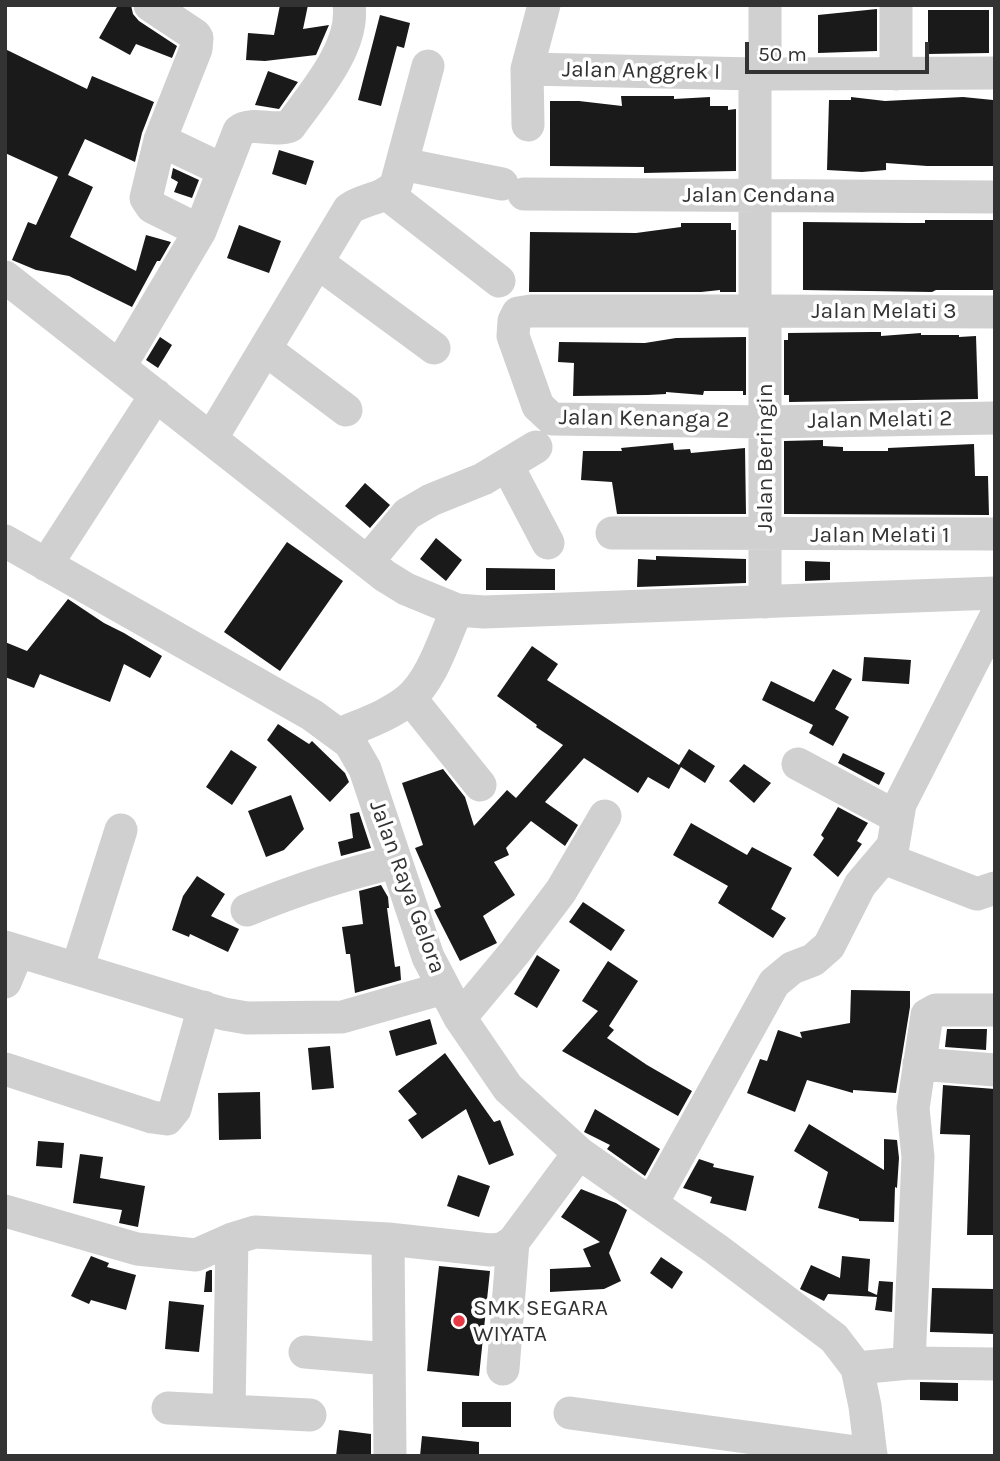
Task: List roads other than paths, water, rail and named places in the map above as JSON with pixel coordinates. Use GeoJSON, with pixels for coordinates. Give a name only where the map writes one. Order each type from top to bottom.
{"type":"FeatureCollection","features":[{"type":"Feature","properties":{"kind":"street"},"geometry":{"type":"LineString","coordinates":[[150,5],[197,37],[196,48],[160,140],[146,192],[148,203],[200,231]]}},
{"type":"Feature","properties":{"kind":"street"},"geometry":{"type":"LineString","coordinates":[[120,366],[200,231],[241,129],[290,127],[332,68],[347,32],[351,17],[349,5]]}},
{"type":"Feature","properties":{"kind":"street"},"geometry":{"type":"LineString","coordinates":[[528,125],[527,69],[544,5]]}},
{"type":"Feature","properties":{"kind":"street","name":"Jalan Beringin"},"geometry":{"type":"LineString","coordinates":[[765,5],[765,601]]}},
{"type":"Feature","properties":{"kind":"street"},"geometry":{"type":"LineString","coordinates":[[896,5],[896,74]]}},
{"type":"Feature","properties":{"kind":"street"},"geometry":{"type":"LineString","coordinates":[[211,439],[349,208],[387,194],[396,185],[428,66]]}},
{"type":"Feature","properties":{"kind":"street","name":"Jalan Anggrek I"},"geometry":{"type":"LineString","coordinates":[[527,69],[995,74]]}},
{"type":"Feature","properties":{"kind":"street"},"geometry":{"type":"LineString","coordinates":[[160,140],[223,170]]}},
{"type":"Feature","properties":{"kind":"street","name":"Jalan Cendana"},"geometry":{"type":"LineString","coordinates":[[402,164],[513,189],[995,197]]}},
{"type":"Feature","properties":{"kind":"street"},"geometry":{"type":"LineString","coordinates":[[387,194],[499,281]]}},
{"type":"Feature","properties":{"kind":"street"},"geometry":{"type":"LineString","coordinates":[[317,262],[434,348]]}},
{"type":"Feature","properties":{"kind":"street"},"geometry":{"type":"LineString","coordinates":[[5,277],[367,562],[406,589],[457,610],[484,612],[995,593]]}},
{"type":"Feature","properties":{"kind":"street","name":"Jalan Melati 3"},"geometry":{"type":"LineString","coordinates":[[515,317],[518,313],[531,310],[995,312]]}},
{"type":"Feature","properties":{"kind":"street","name":"Jalan Kenanga 2"},"geometry":{"type":"LineString","coordinates":[[515,317],[513,336],[538,407],[552,419],[765,422]]}},
{"type":"Feature","properties":{"kind":"street"},"geometry":{"type":"LineString","coordinates":[[265,349],[346,410]]}},
{"type":"Feature","properties":{"kind":"street"},"geometry":{"type":"LineString","coordinates":[[46,565],[156,395]]}},
{"type":"Feature","properties":{"kind":"street","name":"Jalan Melati 2"},"geometry":{"type":"LineString","coordinates":[[765,422],[995,418]]}},
{"type":"Feature","properties":{"kind":"street"},"geometry":{"type":"LineString","coordinates":[[367,562],[407,514],[431,500],[483,480],[536,447]]}},
{"type":"Feature","properties":{"kind":"street"},"geometry":{"type":"LineString","coordinates":[[507,465],[548,543]]}},
{"type":"Feature","properties":{"kind":"street","name":"Jalan Melati 1"},"geometry":{"type":"LineString","coordinates":[[612,533],[995,534]]}},
{"type":"Feature","properties":{"kind":"street","name":"Jalan Raya Gelora"},"geometry":{"type":"LineString","coordinates":[[5,541],[340,734],[350,743],[365,769],[428,957],[460,1018],[508,1088],[579,1153],[652,1203],[834,1338],[857,1368],[871,1455]]}},
{"type":"Feature","properties":{"kind":"street"},"geometry":{"type":"LineString","coordinates":[[340,734],[389,713],[410,698],[427,675],[457,610]]}},
{"type":"Feature","properties":{"kind":"street"},"geometry":{"type":"LineString","coordinates":[[652,1203],[774,983],[792,968],[813,960],[829,946],[860,885],[893,846],[897,817],[908,788],[995,618]]}},
{"type":"Feature","properties":{"kind":"street"},"geometry":{"type":"LineString","coordinates":[[410,698],[480,785]]}},
{"type":"Feature","properties":{"kind":"street"},"geometry":{"type":"LineString","coordinates":[[798,764],[897,817]]}},
{"type":"Feature","properties":{"kind":"street"},"geometry":{"type":"LineString","coordinates":[[460,1018],[561,891],[605,816]]}},
{"type":"Feature","properties":{"kind":"street"},"geometry":{"type":"LineString","coordinates":[[78,969],[121,830]]}},
{"type":"Feature","properties":{"kind":"street"},"geometry":{"type":"LineString","coordinates":[[884,858],[976,894],[995,888]]}},
{"type":"Feature","properties":{"kind":"street"},"geometry":{"type":"LineString","coordinates":[[247,910],[312,884],[396,862]]}},
{"type":"Feature","properties":{"kind":"street"},"geometry":{"type":"LineString","coordinates":[[5,982],[12,949],[247,1018],[342,1017],[444,988]]}},
{"type":"Feature","properties":{"kind":"street"},"geometry":{"type":"LineString","coordinates":[[5,1069],[152,1117],[167,1119],[174,1109],[204,1007]]}},
{"type":"Feature","properties":{"kind":"street"},"geometry":{"type":"LineString","coordinates":[[909,1363],[918,1157],[913,1108],[930,1012],[995,1010]]}},
{"type":"Feature","properties":{"kind":"street"},"geometry":{"type":"LineString","coordinates":[[919,1064],[995,1070]]}},
{"type":"Feature","properties":{"kind":"street"},"geometry":{"type":"LineString","coordinates":[[5,1211],[137,1249],[196,1255],[232,1239],[255,1233],[388,1239],[502,1249],[513,1242],[579,1153]]}},
{"type":"Feature","properties":{"kind":"street"},"geometry":{"type":"LineString","coordinates":[[229,1411],[232,1239]]}},
{"type":"Feature","properties":{"kind":"street"},"geometry":{"type":"LineString","coordinates":[[388,1239],[390,1456]]}},
{"type":"Feature","properties":{"kind":"street"},"geometry":{"type":"LineString","coordinates":[[503,1369],[513,1242]]}},
{"type":"Feature","properties":{"kind":"street"},"geometry":{"type":"LineString","coordinates":[[305,1352],[388,1359]]}},
{"type":"Feature","properties":{"kind":"street"},"geometry":{"type":"LineString","coordinates":[[857,1368],[909,1363],[995,1364]]}},
{"type":"Feature","properties":{"kind":"street"},"geometry":{"type":"LineString","coordinates":[[168,1408],[310,1415]]}},
{"type":"Feature","properties":{"kind":"street"},"geometry":{"type":"LineString","coordinates":[[570,1413],[871,1455]]}},
{"type":"Feature","properties":{"kind":"place","name":"SMK SEGARA WIYATA"},"geometry":{"type":"Point","coordinates":[459,1321]}}]}
